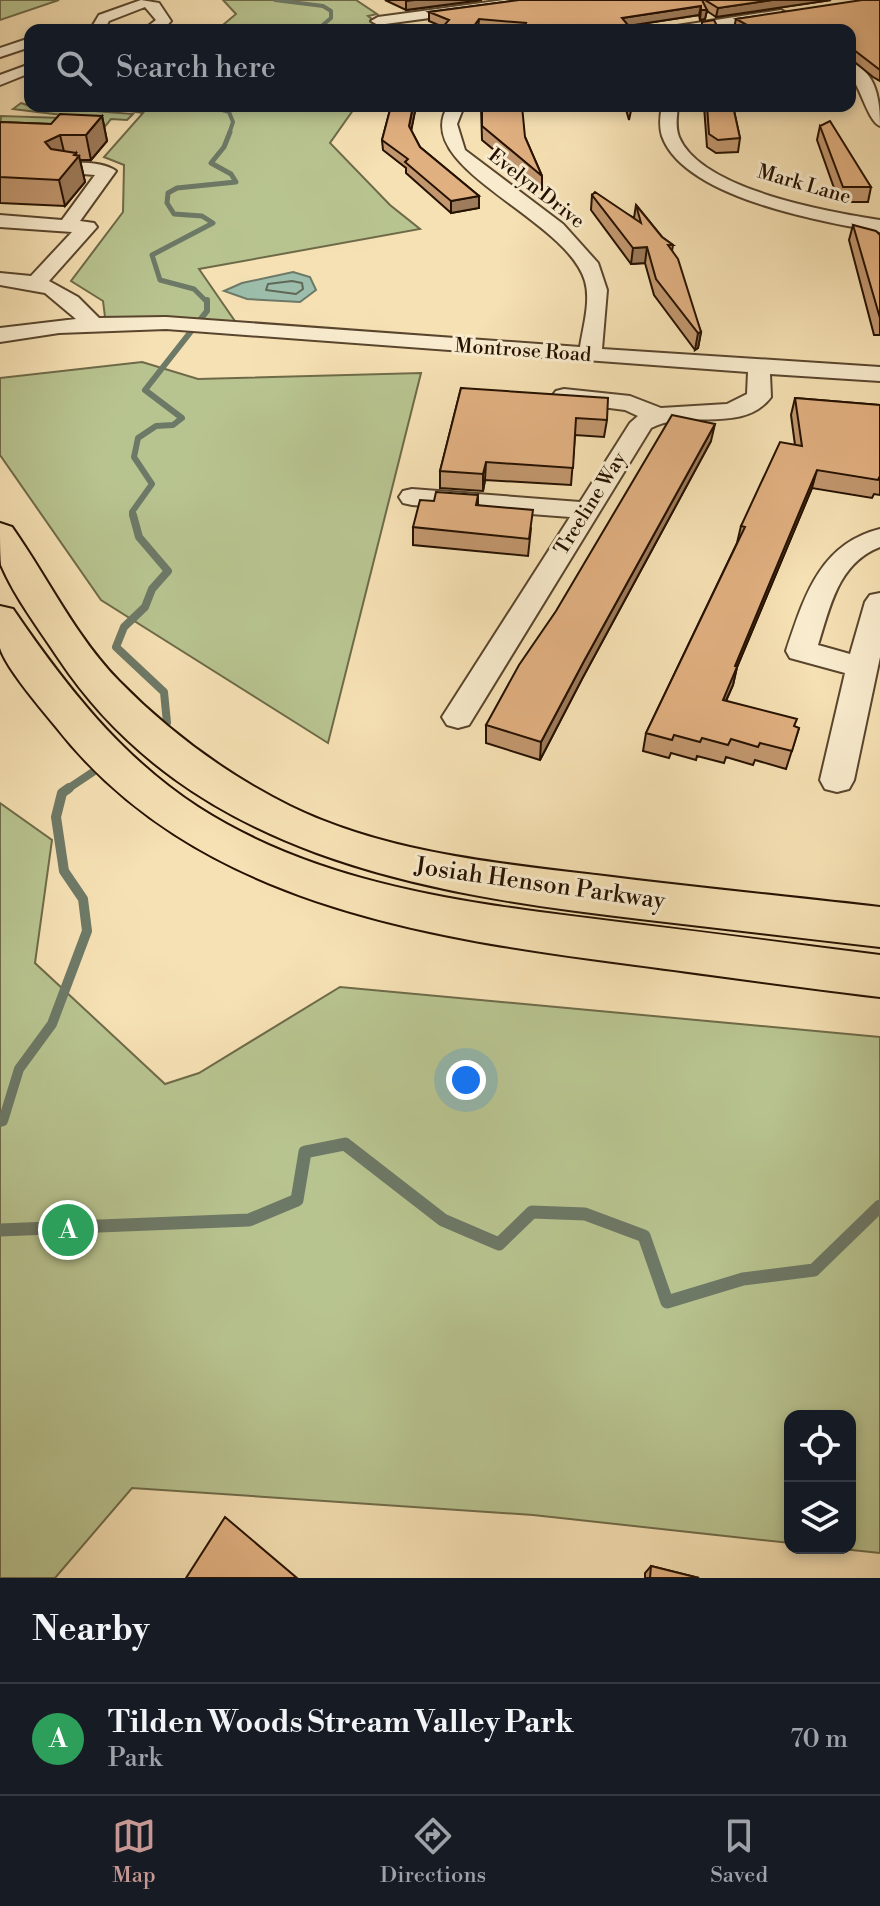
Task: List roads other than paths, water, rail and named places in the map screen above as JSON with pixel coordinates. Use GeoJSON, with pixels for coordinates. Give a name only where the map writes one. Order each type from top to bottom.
{"type":"FeatureCollection","features":[{"type":"Feature","properties":{"kind":"main road","name":"Josiah Henson Parkway"},"geometry":{"type":"LineString","coordinates":[[0,534],[102,688],[154,740],[188,767],[242,802],[312,835],[439,873],[522,886],[880,927]]}},
{"type":"Feature","properties":{"kind":"main road","name":"Josiah Henson Parkway"},"geometry":{"type":"LineString","coordinates":[[0,618],[58,705],[97,747],[144,790],[173,813],[236,849],[314,883],[395,908],[494,927],[880,976]]}},
{"type":"Feature","properties":{"kind":"street"},"geometry":{"type":"LineString","coordinates":[[445,0],[486,24]]}},
{"type":"Feature","properties":{"kind":"street"},"geometry":{"type":"LineString","coordinates":[[378,21],[533,0]]}},
{"type":"Feature","properties":{"kind":"street"},"geometry":{"type":"LineString","coordinates":[[100,24],[104,18],[145,3],[154,6],[164,21],[159,24]]}},
{"type":"Feature","properties":{"kind":"street"},"geometry":{"type":"LineString","coordinates":[[716,24],[791,13]]}},
{"type":"Feature","properties":{"kind":"street"},"geometry":{"type":"LineString","coordinates":[[762,17],[777,24]]}},
{"type":"Feature","properties":{"kind":"street"},"geometry":{"type":"LineString","coordinates":[[0,53],[24,44]]}},
{"type":"Feature","properties":{"kind":"street"},"geometry":{"type":"LineString","coordinates":[[0,60],[24,66]]}},
{"type":"Feature","properties":{"kind":"street"},"geometry":{"type":"LineString","coordinates":[[856,69],[880,71]]}},
{"type":"Feature","properties":{"kind":"street"},"geometry":{"type":"LineString","coordinates":[[0,80],[24,70]]}},
{"type":"Feature","properties":{"kind":"street"},"geometry":{"type":"LineString","coordinates":[[856,72],[867,85],[880,121]]}},
{"type":"Feature","properties":{"kind":"street","name":"Evelyn Drive"},"geometry":{"type":"LineString","coordinates":[[453,112],[448,123],[449,137],[458,153],[560,233],[586,258],[596,284],[590,355]]}},
{"type":"Feature","properties":{"kind":"street","name":"Mark Lane"},"geometry":{"type":"LineString","coordinates":[[669,112],[667,126],[679,150],[726,183],[757,198],[794,209],[880,226]]}},
{"type":"Feature","properties":{"kind":"street"},"geometry":{"type":"LineString","coordinates":[[63,168],[107,171],[67,226]]}},
{"type":"Feature","properties":{"kind":"street"},"geometry":{"type":"LineString","coordinates":[[0,221],[87,227],[36,283]]}},
{"type":"Feature","properties":{"kind":"street"},"geometry":{"type":"LineString","coordinates":[[0,279],[36,283],[60,290],[91,323]]}},
{"type":"Feature","properties":{"kind":"street","name":"Montrose Road"},"geometry":{"type":"LineString","coordinates":[[0,335],[91,323],[166,323],[880,374]]}},
{"type":"Feature","properties":{"kind":"street","name":"Montrose Road"},"geometry":{"type":"LineString","coordinates":[[0,351],[166,323]]}},
{"type":"Feature","properties":{"kind":"street"},"geometry":{"type":"LineString","coordinates":[[535,394],[609,399],[642,407],[656,415],[716,413],[748,406],[759,397],[759,366]]}},
{"type":"Feature","properties":{"kind":"street","name":"Treeline Way"},"geometry":{"type":"LineString","coordinates":[[458,717],[642,423],[656,415]]}},
{"type":"Feature","properties":{"kind":"street"},"geometry":{"type":"LineString","coordinates":[[412,497],[586,510]]}},
{"type":"Feature","properties":{"kind":"street"},"geometry":{"type":"LineString","coordinates":[[862,667],[801,651],[825,581],[842,555],[860,542],[880,537]]}},
{"type":"Feature","properties":{"kind":"street"},"geometry":{"type":"LineString","coordinates":[[825,581],[880,594]]}},
{"type":"Feature","properties":{"kind":"street"},"geometry":{"type":"LineString","coordinates":[[837,780],[880,602]]}},
{"type":"Feature","properties":{"kind":"water"},"geometry":{"type":"Polygon","coordinates":[[[293,272],[310,277],[316,290],[300,302],[247,299],[224,291],[242,283],[293,272]]]}},
{"type":"Feature","properties":{"kind":"waterway"},"geometry":{"type":"LineString","coordinates":[[275,0],[323,6],[331,11],[331,18],[324,24]]}},
{"type":"Feature","properties":{"kind":"waterway"},"geometry":{"type":"LineString","coordinates":[[229,112],[233,122],[229,134]]}},
{"type":"Feature","properties":{"kind":"waterway"},"geometry":{"type":"LineString","coordinates":[[207,302],[194,289],[160,280],[152,255],[213,223],[202,216],[174,214],[167,203],[168,193],[177,188],[236,182],[231,174],[211,163],[224,147],[230,132]]}},
{"type":"Feature","properties":{"kind":"waterway"},"geometry":{"type":"LineString","coordinates":[[133,517],[132,512],[152,484],[134,457],[138,438],[156,426],[173,425],[182,418],[145,390],[207,311],[207,302]]}},
{"type":"Feature","properties":{"kind":"waterway"},"geometry":{"type":"LineString","coordinates":[[133,515],[139,537],[168,571],[152,589],[145,607],[124,627],[116,647],[164,692],[167,723],[158,729]]}},
{"type":"Feature","properties":{"kind":"waterway"},"geometry":{"type":"LineString","coordinates":[[69,788],[105,764]]}},
{"type":"Feature","properties":{"kind":"waterway"},"geometry":{"type":"LineString","coordinates":[[0,1122],[3,1121],[19,1069],[52,1024],[87,931],[83,899],[64,871],[56,817],[62,793],[69,788]]}},
{"type":"Feature","properties":{"kind":"waterway"},"geometry":{"type":"LineString","coordinates":[[0,1230],[249,1220],[297,1200],[305,1152],[345,1144],[443,1220],[499,1244],[532,1212],[585,1214],[644,1236],[667,1302],[743,1279],[814,1270],[880,1206]]}},
{"type":"Feature","properties":{"kind":"place","name":"Tilden Woods Stream Valley Park"},"geometry":{"type":"Point","coordinates":[68,1230]}}]}
